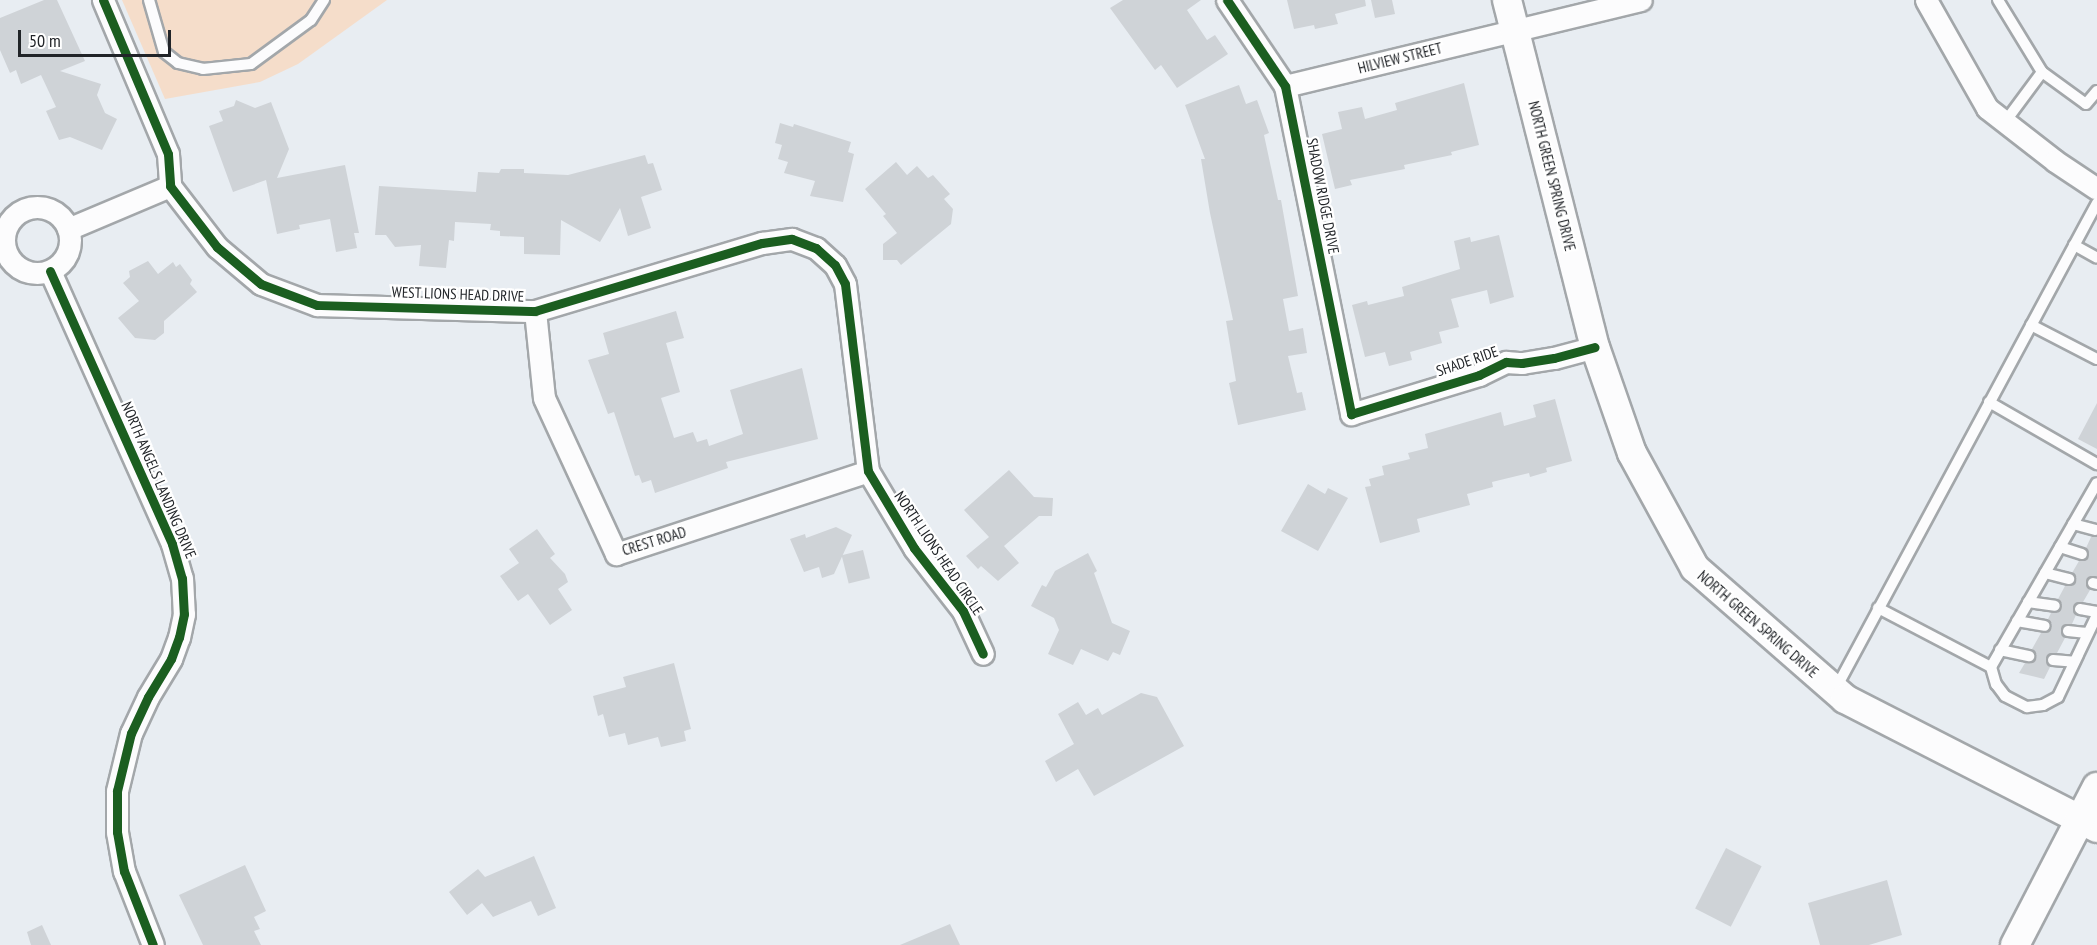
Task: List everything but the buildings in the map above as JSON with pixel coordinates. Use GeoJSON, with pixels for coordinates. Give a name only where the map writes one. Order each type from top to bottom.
{"type":"FeatureCollection","features":[{"type":"Feature","properties":{"kind":"main road","name":"NORTH GREEN SPRING DRIVE"},"geometry":{"type":"LineString","coordinates":[[1507,0],[1595,347],[1632,453],[1695,568],[1845,699],[2089,824]]}},
{"type":"Feature","properties":{"kind":"main road"},"geometry":{"type":"LineString","coordinates":[[2015,945],[2089,824],[2097,787]]}},
{"type":"Feature","properties":{"kind":"street"},"geometry":{"type":"LineString","coordinates":[[68,229],[170,186],[168,154],[103,0]]}},
{"type":"Feature","properties":{"kind":"street","name":"SHADOW RIDGE DRIVE"},"geometry":{"type":"LineString","coordinates":[[1227,0],[1285,86],[1351,414]]}},
{"type":"Feature","properties":{"kind":"street","name":"HILVIEW STREET"},"geometry":{"type":"LineString","coordinates":[[1285,86],[1641,0]]}},
{"type":"Feature","properties":{"kind":"street"},"geometry":{"type":"LineString","coordinates":[[1926,0],[1987,108],[2055,161],[2097,189]]}},
{"type":"Feature","properties":{"kind":"street","name":"WEST LIONS HEAD DRIVE"},"geometry":{"type":"LineString","coordinates":[[170,186],[217,247],[261,284],[317,305],[536,311],[762,243],[792,239],[816,248],[835,266],[845,284],[868,471]]}},
{"type":"Feature","properties":{"kind":"street"},"geometry":{"type":"LineString","coordinates":[[39,207],[60,215],[68,229],[70,246],[66,256],[50,271],[29,272],[6,261],[5,224],[28,208],[39,207]]}},
{"type":"Feature","properties":{"kind":"street","name":"NORTH ANGELS LANDING DRIVE"},"geometry":{"type":"LineString","coordinates":[[50,271],[172,544],[182,578],[183,614],[179,637],[171,659],[148,697],[131,733],[117,791],[117,832],[124,871],[153,945]]}},
{"type":"Feature","properties":{"kind":"street","name":"CREST ROAD"},"geometry":{"type":"LineString","coordinates":[[536,311],[544,398],[616,554],[868,471]]}},
{"type":"Feature","properties":{"kind":"street","name":"SHADE RIDE"},"geometry":{"type":"LineString","coordinates":[[1351,414],[1479,375],[1506,363],[1554,358],[1595,347]]}},
{"type":"Feature","properties":{"kind":"street","name":"NORTH LIONS HEAD CIRCLE"},"geometry":{"type":"LineString","coordinates":[[868,471],[914,548],[963,611],[983,654]]}},
{"type":"Feature","properties":{"kind":"lane"},"geometry":{"type":"LineString","coordinates":[[149,0],[164,52],[178,63],[203,69],[251,64],[311,20],[324,0]]}},
{"type":"Feature","properties":{"kind":"lane"},"geometry":{"type":"LineString","coordinates":[[1998,0],[2042,72],[2086,104],[2097,91]]}},
{"type":"Feature","properties":{"kind":"lane"},"geometry":{"type":"LineString","coordinates":[[2005,122],[2042,72]]}},
{"type":"Feature","properties":{"kind":"lane"},"geometry":{"type":"LineString","coordinates":[[1834,690],[2097,203]]}},
{"type":"Feature","properties":{"kind":"lane"},"geometry":{"type":"LineString","coordinates":[[2074,245],[2097,258]]}},
{"type":"Feature","properties":{"kind":"lane"},"geometry":{"type":"LineString","coordinates":[[2031,326],[2097,359]]}},
{"type":"Feature","properties":{"kind":"lane"},"geometry":{"type":"LineString","coordinates":[[1989,402],[2097,464]]}},
{"type":"Feature","properties":{"kind":"lane"},"geometry":{"type":"LineString","coordinates":[[2080,609],[2097,614],[2058,697],[2043,705],[2027,707],[2005,696],[1996,684],[1991,667],[2097,483]]}},
{"type":"Feature","properties":{"kind":"lane"},"geometry":{"type":"LineString","coordinates":[[2073,524],[2095,530]]}},
{"type":"Feature","properties":{"kind":"lane"},"geometry":{"type":"LineString","coordinates":[[2060,548],[2082,554]]}},
{"type":"Feature","properties":{"kind":"lane"},"geometry":{"type":"LineString","coordinates":[[2045,573],[2069,579]]}},
{"type":"Feature","properties":{"kind":"lane"},"geometry":{"type":"LineString","coordinates":[[2028,602],[2055,606]]}},
{"type":"Feature","properties":{"kind":"lane"},"geometry":{"type":"LineString","coordinates":[[1878,608],[1991,667]]}},
{"type":"Feature","properties":{"kind":"lane"},"geometry":{"type":"LineString","coordinates":[[2017,621],[2044,626]]}},
{"type":"Feature","properties":{"kind":"lane"},"geometry":{"type":"LineString","coordinates":[[2068,631],[2088,633]]}},
{"type":"Feature","properties":{"kind":"lane"},"geometry":{"type":"LineString","coordinates":[[2000,650],[2029,656]]}},
{"type":"Feature","properties":{"kind":"lane"},"geometry":{"type":"LineString","coordinates":[[2053,660],[2074,662]]}},
{"type":"Feature","properties":{"kind":"shaded area"},"geometry":{"type":"Polygon","coordinates":[[[122,0],[387,0],[298,64],[260,82],[165,99],[122,0]]]}},
{"type":"Feature","properties":{"kind":"cycle path"},"geometry":{"type":"LineString","coordinates":[[103,0],[168,154],[170,186],[217,247],[261,284],[317,305],[535,311],[762,243],[792,239],[816,248],[835,265],[845,284],[868,471],[914,548],[963,611],[983,654]]}},
{"type":"Feature","properties":{"kind":"cycle path"},"geometry":{"type":"LineString","coordinates":[[1227,0],[1285,86],[1351,414],[1479,375],[1506,362],[1522,363],[1554,358],[1595,347]]}},
{"type":"Feature","properties":{"kind":"cycle path"},"geometry":{"type":"LineString","coordinates":[[50,271],[172,544],[182,578],[184,614],[179,637],[171,659],[148,697],[131,733],[117,791],[117,832],[124,871],[153,945]]}}]}
